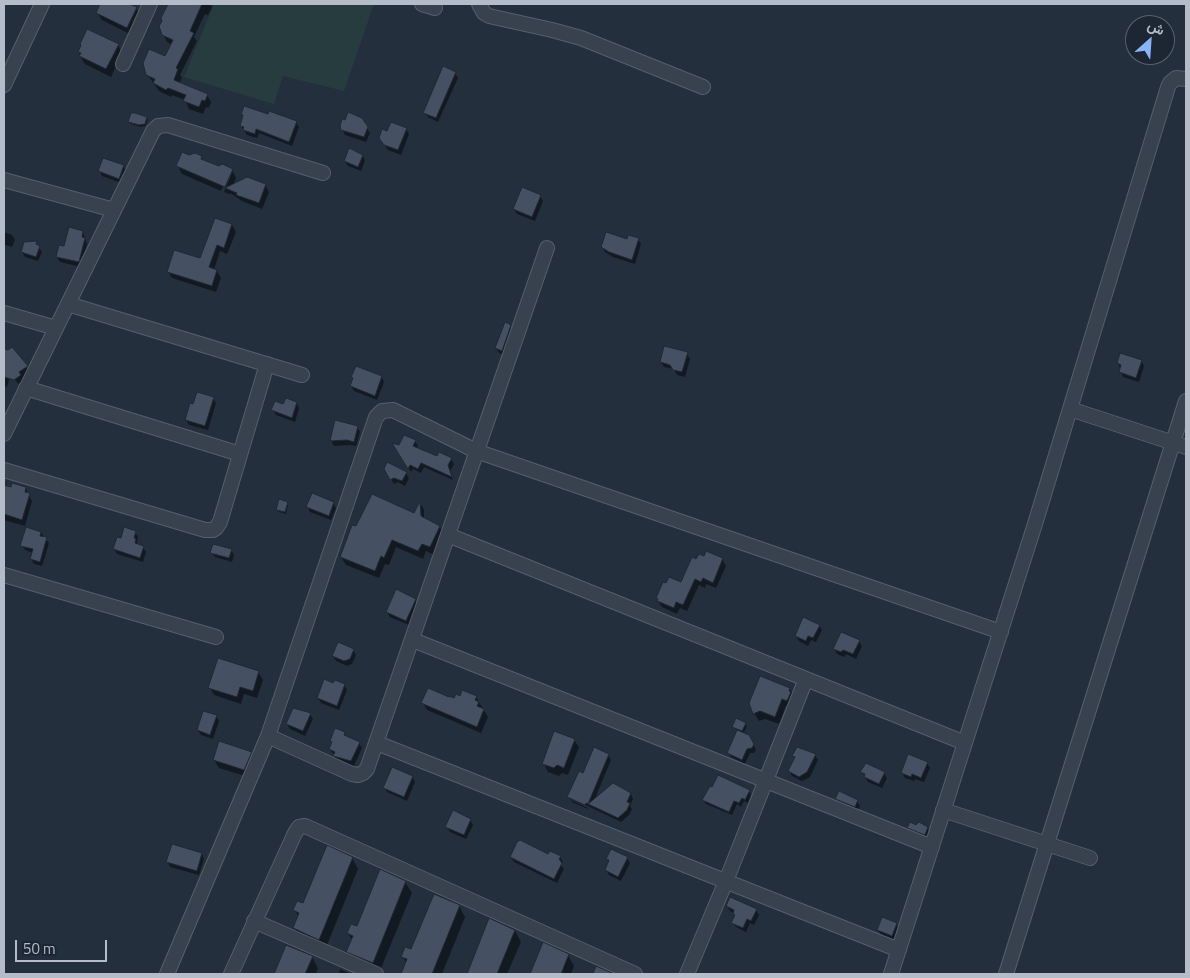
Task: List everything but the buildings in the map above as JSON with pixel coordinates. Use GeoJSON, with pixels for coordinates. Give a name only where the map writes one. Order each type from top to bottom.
{"type":"FeatureCollection","features":[{"type":"Feature","properties":{"kind":"street"},"geometry":{"type":"LineString","coordinates":[[4,85],[42,4]]}},
{"type":"Feature","properties":{"kind":"street"},"geometry":{"type":"LineString","coordinates":[[123,64],[150,4]]}},
{"type":"Feature","properties":{"kind":"street"},"geometry":{"type":"LineString","coordinates":[[479,4],[481,9],[489,16],[581,38],[703,87]]}},
{"type":"Feature","properties":{"kind":"street"},"geometry":{"type":"LineString","coordinates":[[891,974],[1001,632],[1170,83],[1176,78],[1186,79]]}},
{"type":"Feature","properties":{"kind":"street"},"geometry":{"type":"LineString","coordinates":[[4,434],[154,131],[161,125],[168,125],[323,173]]}},
{"type":"Feature","properties":{"kind":"street"},"geometry":{"type":"LineString","coordinates":[[4,180],[114,210]]}},
{"type":"Feature","properties":{"kind":"street"},"geometry":{"type":"LineString","coordinates":[[268,736],[352,774],[358,775],[367,769],[547,248]]}},
{"type":"Feature","properties":{"kind":"street"},"geometry":{"type":"LineString","coordinates":[[68,304],[302,375]]}},
{"type":"Feature","properties":{"kind":"street"},"geometry":{"type":"LineString","coordinates":[[4,313],[56,328]]}},
{"type":"Feature","properties":{"kind":"street"},"geometry":{"type":"LineString","coordinates":[[4,470],[209,531],[219,526],[267,364]]}},
{"type":"Feature","properties":{"kind":"street"},"geometry":{"type":"LineString","coordinates":[[26,388],[240,454]]}},
{"type":"Feature","properties":{"kind":"street"},"geometry":{"type":"LineString","coordinates":[[1006,974],[1180,445],[1186,401]]}},
{"type":"Feature","properties":{"kind":"street"},"geometry":{"type":"LineString","coordinates":[[1070,409],[1180,445]]}},
{"type":"Feature","properties":{"kind":"street"},"geometry":{"type":"LineString","coordinates":[[167,974],[268,736],[378,414],[385,410],[393,410],[476,451],[1001,632]]}},
{"type":"Feature","properties":{"kind":"street"},"geometry":{"type":"LineString","coordinates":[[448,535],[965,743]]}},
{"type":"Feature","properties":{"kind":"street"},"geometry":{"type":"LineString","coordinates":[[4,575],[216,637]]}},
{"type":"Feature","properties":{"kind":"street"},"geometry":{"type":"LineString","coordinates":[[413,640],[932,847]]}},
{"type":"Feature","properties":{"kind":"street"},"geometry":{"type":"LineString","coordinates":[[687,974],[806,679]]}},
{"type":"Feature","properties":{"kind":"street"},"geometry":{"type":"LineString","coordinates":[[376,743],[899,950]]}},
{"type":"Feature","properties":{"kind":"street"},"geometry":{"type":"LineString","coordinates":[[943,810],[1090,858]]}},
{"type":"Feature","properties":{"kind":"street"},"geometry":{"type":"LineString","coordinates":[[231,974],[294,833],[299,827],[305,826],[635,974]]}},
{"type":"Feature","properties":{"kind":"street"},"geometry":{"type":"LineString","coordinates":[[254,921],[376,974]]}},
{"type":"Feature","properties":{"kind":"green space"},"geometry":{"type":"Polygon","coordinates":[[[214,4],[374,4],[344,91],[283,76],[274,104],[184,77],[214,4]]]}}]}
